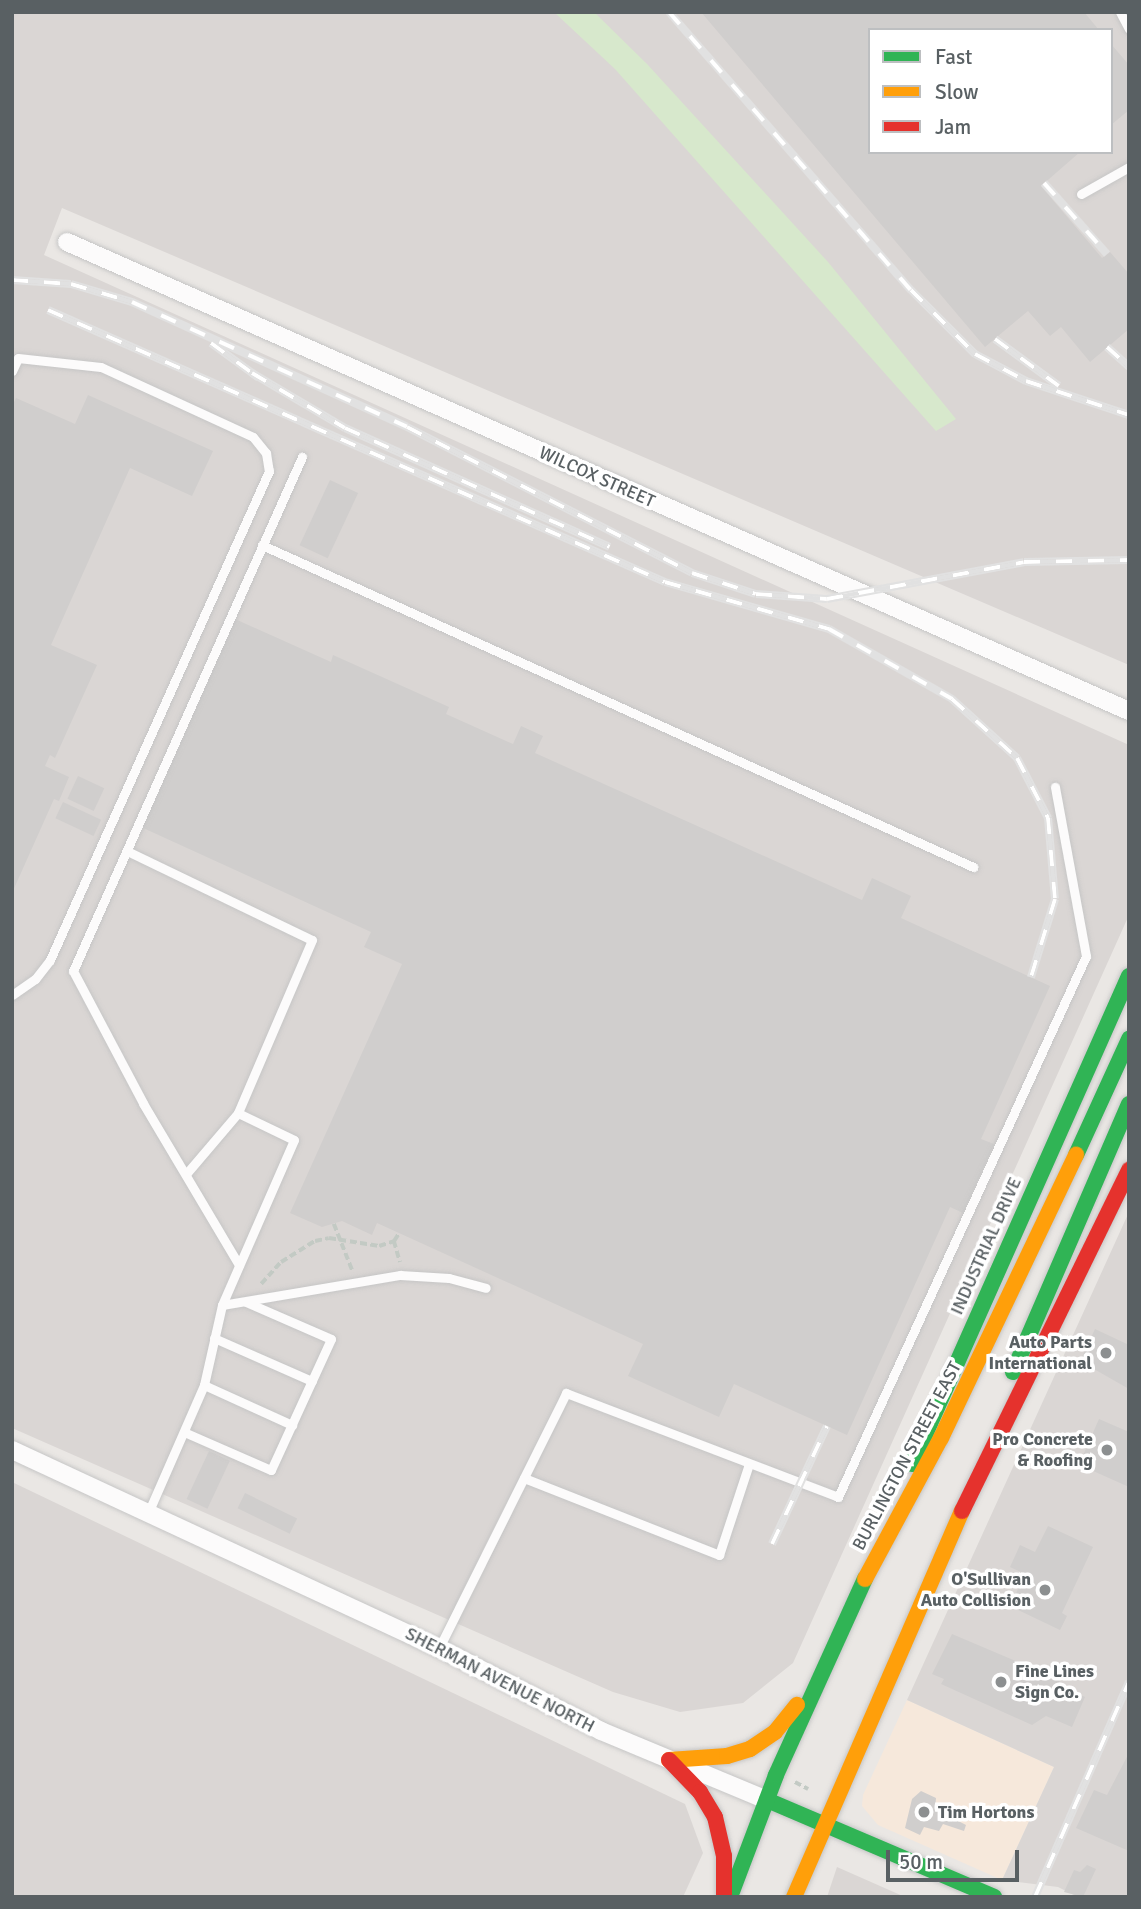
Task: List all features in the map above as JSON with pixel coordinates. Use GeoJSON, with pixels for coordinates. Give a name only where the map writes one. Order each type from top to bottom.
{"type":"FeatureCollection","features":[{"type":"Feature","properties":{"kind":"main road","name":"INDUSTRIAL DRIVE"},"geometry":{"type":"LineString","coordinates":[[886,1535],[925,1428],[1129,976]]}},
{"type":"Feature","properties":{"kind":"main road","name":"BURLINGTON STREET EAST"},"geometry":{"type":"LineString","coordinates":[[730,1897],[766,1800],[824,1666],[886,1535],[941,1438],[1129,1039]]}},
{"type":"Feature","properties":{"kind":"main road"},"geometry":{"type":"LineString","coordinates":[[794,1897],[928,1581],[959,1497],[1129,1104]]}},
{"type":"Feature","properties":{"kind":"main road"},"geometry":{"type":"LineString","coordinates":[[928,1581],[1129,1170]]}},
{"type":"Feature","properties":{"kind":"main road"},"geometry":{"type":"LineString","coordinates":[[669,1760],[727,1756],[750,1749],[775,1732],[824,1666]]}},
{"type":"Feature","properties":{"kind":"main road"},"geometry":{"type":"LineString","coordinates":[[669,1760],[700,1792],[715,1816],[724,1856],[724,1897]]}},
{"type":"Feature","properties":{"kind":"main road","name":"SHERMAN AVENUE NORTH"},"geometry":{"type":"LineString","coordinates":[[766,1800],[825,1822],[994,1897]]}},
{"type":"Feature","properties":{"kind":"street","name":"WILCOX STREET"},"geometry":{"type":"LineString","coordinates":[[67,242],[1129,711]]}},
{"type":"Feature","properties":{"kind":"street","name":"SHERMAN AVENUE NORTH"},"geometry":{"type":"LineString","coordinates":[[12,1450],[439,1648],[601,1731],[766,1800]]}},
{"type":"Feature","properties":{"kind":"lane"},"geometry":{"type":"LineString","coordinates":[[1120,12],[1129,29]]}},
{"type":"Feature","properties":{"kind":"lane"},"geometry":{"type":"LineString","coordinates":[[1081,194],[1129,167]]}},
{"type":"Feature","properties":{"kind":"lane"},"geometry":{"type":"LineString","coordinates":[[12,371],[18,358],[101,367],[253,437],[266,453],[269,471],[50,960],[35,979],[12,995]]}},
{"type":"Feature","properties":{"kind":"lane"},"geometry":{"type":"LineString","coordinates":[[239,1265],[73,971],[302,457]]}},
{"type":"Feature","properties":{"kind":"lane"},"geometry":{"type":"LineString","coordinates":[[262,545],[973,867]]}},
{"type":"Feature","properties":{"kind":"lane"},"geometry":{"type":"LineString","coordinates":[[439,1648],[566,1394],[838,1497],[1086,956],[1055,787]]}},
{"type":"Feature","properties":{"kind":"lane"},"geometry":{"type":"LineString","coordinates":[[127,851],[312,940],[238,1113],[187,1174]]}},
{"type":"Feature","properties":{"kind":"lane"},"geometry":{"type":"LineString","coordinates":[[148,1513],[204,1385],[222,1305],[294,1140],[238,1113]]}},
{"type":"Feature","properties":{"kind":"lane"},"geometry":{"type":"LineString","coordinates":[[222,1305],[404,1275],[449,1278],[486,1288]]}},
{"type":"Feature","properties":{"kind":"lane"},"geometry":{"type":"LineString","coordinates":[[184,1432],[271,1470],[331,1339],[246,1302]]}},
{"type":"Feature","properties":{"kind":"lane"},"geometry":{"type":"LineString","coordinates":[[214,1338],[312,1381]]}},
{"type":"Feature","properties":{"kind":"lane"},"geometry":{"type":"LineString","coordinates":[[204,1385],[292,1425]]}},
{"type":"Feature","properties":{"kind":"lane"},"geometry":{"type":"LineString","coordinates":[[524,1478],[719,1555],[749,1464]]}},
{"type":"Feature","properties":{"kind":"path"},"geometry":{"type":"LineString","coordinates":[[334,1224],[356,1281]]}},
{"type":"Feature","properties":{"kind":"path"},"geometry":{"type":"LineString","coordinates":[[246,1302],[291,1254],[322,1239],[373,1247],[394,1241],[399,1233]]}},
{"type":"Feature","properties":{"kind":"path"},"geometry":{"type":"LineString","coordinates":[[394,1241],[404,1275]]}},
{"type":"Feature","properties":{"kind":"path"},"geometry":{"type":"LineString","coordinates":[[790,1780],[808,1788]]}},
{"type":"Feature","properties":{"kind":"shaded area"},"geometry":{"type":"Polygon","coordinates":[[[12,12],[1129,12],[1129,665],[62,208],[44,255],[1129,745],[1129,915],[793,1663],[743,1703],[680,1712],[613,1692],[12,1428],[12,12]]]}},
{"type":"Feature","properties":{"kind":"shaded area"},"geometry":{"type":"Polygon","coordinates":[[[1129,1212],[1129,1897],[1078,1897],[1058,1887],[1002,1880],[1054,1767],[907,1700],[1129,1212]]]}},
{"type":"Feature","properties":{"kind":"shaded area"},"geometry":{"type":"Polygon","coordinates":[[[12,1482],[685,1804],[703,1853],[683,1897],[12,1897],[12,1482]]]}},
{"type":"Feature","properties":{"kind":"shaded area"},"geometry":{"type":"Polygon","coordinates":[[[907,1700],[1054,1767],[1002,1880],[878,1825],[862,1806],[863,1795],[907,1700]]]}},
{"type":"Feature","properties":{"kind":"shaded area"},"geometry":{"type":"Polygon","coordinates":[[[837,1867],[905,1897],[827,1897],[837,1867]]]}},
{"type":"Feature","properties":{"kind":"green space"},"geometry":{"type":"Polygon","coordinates":[[[554,12],[594,12],[647,64],[828,262],[956,419],[936,431],[615,69],[554,12]]]}},
{"type":"Feature","properties":{"kind":"building"},"geometry":{"type":"Polygon","coordinates":[[[701,12],[1084,12],[1097,28],[868,28],[868,154],[1078,154],[1041,186],[1102,258],[1110,252],[1129,274],[1129,329],[1090,362],[1061,327],[1050,336],[1028,311],[985,347],[701,12]]]}},
{"type":"Feature","properties":{"kind":"building"},"geometry":{"type":"Polygon","coordinates":[[[1113,46],[1129,65],[1129,110],[1113,123],[1113,46]]]}},
{"type":"Feature","properties":{"kind":"building"},"geometry":{"type":"Polygon","coordinates":[[[88,395],[213,451],[192,496],[130,468],[51,645],[97,665],[55,758],[50,755],[45,766],[69,777],[59,801],[54,799],[12,893],[12,406],[16,398],[75,424],[88,395]]]}},
{"type":"Feature","properties":{"kind":"building"},"geometry":{"type":"Polygon","coordinates":[[[330,480],[358,493],[328,558],[300,545],[330,480]]]}},
{"type":"Feature","properties":{"kind":"building"},"geometry":{"type":"Polygon","coordinates":[[[235,619],[331,662],[333,655],[449,707],[446,714],[513,744],[521,726],[543,736],[535,753],[862,900],[872,878],[911,896],[901,918],[1050,986],[981,1139],[994,1144],[963,1213],[950,1207],[847,1435],[734,1384],[719,1417],[628,1376],[643,1344],[377,1223],[372,1235],[342,1221],[322,1227],[290,1213],[402,964],[364,947],[371,932],[141,827],[235,619]]]}},
{"type":"Feature","properties":{"kind":"building"},"geometry":{"type":"Polygon","coordinates":[[[78,776],[104,788],[94,811],[67,799],[78,776]]]}},
{"type":"Feature","properties":{"kind":"building"},"geometry":{"type":"Polygon","coordinates":[[[63,802],[101,820],[93,836],[55,818],[63,802]]]}},
{"type":"Feature","properties":{"kind":"building","name":"Auto Parts International"},"geometry":{"type":"Polygon","coordinates":[[[1095,1329],[1129,1345],[1129,1389],[1080,1361],[1095,1329]]]}},
{"type":"Feature","properties":{"kind":"building","name":"Pro Concrete & Roofing"},"geometry":{"type":"Polygon","coordinates":[[[1099,1419],[1129,1432],[1129,1487],[1091,1470],[1089,1474],[1077,1469],[1099,1419]]]}},
{"type":"Feature","properties":{"kind":"building"},"geometry":{"type":"Polygon","coordinates":[[[209,1451],[230,1461],[207,1509],[187,1499],[209,1451]]]}},
{"type":"Feature","properties":{"kind":"building"},"geometry":{"type":"Polygon","coordinates":[[[245,1493],[297,1518],[290,1534],[238,1508],[245,1493]]]}},
{"type":"Feature","properties":{"kind":"building","name":"O'Sullivan Auto Collision"},"geometry":{"type":"Polygon","coordinates":[[[1048,1526],[1093,1547],[1062,1613],[1067,1616],[1060,1630],[1010,1606],[1025,1574],[1010,1567],[1020,1545],[1035,1552],[1048,1526]]]}},
{"type":"Feature","properties":{"kind":"building","name":"Fine Lines Sign Co."},"geometry":{"type":"Polygon","coordinates":[[[952,1634],[1060,1680],[1058,1685],[1085,1697],[1072,1727],[1046,1716],[1032,1725],[941,1684],[944,1679],[932,1674],[952,1634]]]}},
{"type":"Feature","properties":{"kind":"building"},"geometry":{"type":"Polygon","coordinates":[[[1129,1753],[1129,1851],[1076,1828],[1094,1790],[1107,1795],[1129,1753]]]}},
{"type":"Feature","properties":{"kind":"building","name":"Tim Hortons"},"geometry":{"type":"Polygon","coordinates":[[[921,1791],[936,1798],[935,1809],[966,1825],[964,1831],[943,1824],[939,1831],[924,1827],[920,1835],[905,1828],[912,1799],[921,1791]]]}},
{"type":"Feature","properties":{"kind":"building"},"geometry":{"type":"Polygon","coordinates":[[[1087,1865],[1096,1869],[1083,1897],[1064,1892],[1074,1870],[1080,1872],[1087,1865]]]}},
{"type":"Feature","properties":{"kind":"railway"},"geometry":{"type":"LineString","coordinates":[[669,12],[911,290],[975,354],[1026,381],[1129,415]]}},
{"type":"Feature","properties":{"kind":"railway"},"geometry":{"type":"LineString","coordinates":[[1044,183],[1107,254]]}},
{"type":"Feature","properties":{"kind":"railway"},"geometry":{"type":"LineString","coordinates":[[12,280],[71,284],[132,302],[407,427],[692,573],[756,594],[827,599],[1024,562],[1129,560]]}},
{"type":"Feature","properties":{"kind":"railway"},"geometry":{"type":"LineString","coordinates":[[48,310],[665,582],[829,629],[952,699],[1017,758],[1048,818],[1055,899],[1031,977]]}},
{"type":"Feature","properties":{"kind":"railway"},"geometry":{"type":"LineString","coordinates":[[995,339],[1059,386]]}},
{"type":"Feature","properties":{"kind":"railway"},"geometry":{"type":"LineString","coordinates":[[211,343],[259,378]]}},
{"type":"Feature","properties":{"kind":"railway"},"geometry":{"type":"LineString","coordinates":[[1107,347],[1129,367]]}},
{"type":"Feature","properties":{"kind":"railway"},"geometry":{"type":"LineString","coordinates":[[252,373],[345,428],[610,547]]}},
{"type":"Feature","properties":{"kind":"railway"},"geometry":{"type":"LineString","coordinates":[[772,1544],[827,1426]]}},
{"type":"Feature","properties":{"kind":"railway"},"geometry":{"type":"LineString","coordinates":[[1035,1897],[1129,1682]]}},
{"type":"Feature","properties":{"kind":"traffic: fast"},"geometry":{"type":"LineString","coordinates":[[912,1464],[1129,976]]}},
{"type":"Feature","properties":{"kind":"traffic: fast"},"geometry":{"type":"LineString","coordinates":[[1076,1155],[1129,1039]]}},
{"type":"Feature","properties":{"kind":"traffic: fast"},"geometry":{"type":"LineString","coordinates":[[1013,1372],[1129,1104]]}},
{"type":"Feature","properties":{"kind":"traffic: fast"},"geometry":{"type":"LineString","coordinates":[[730,1897],[776,1775],[865,1579]]}},
{"type":"Feature","properties":{"kind":"traffic: fast"},"geometry":{"type":"LineString","coordinates":[[767,1800],[994,1897]]}},
{"type":"Feature","properties":{"kind":"traffic: slow"},"geometry":{"type":"LineString","coordinates":[[865,1579],[941,1438],[1076,1155]]}},
{"type":"Feature","properties":{"kind":"traffic: slow"},"geometry":{"type":"LineString","coordinates":[[794,1897],[962,1511]]}},
{"type":"Feature","properties":{"kind":"traffic: slow"},"geometry":{"type":"LineString","coordinates":[[669,1760],[727,1756],[750,1749],[775,1732],[797,1705]]}},
{"type":"Feature","properties":{"kind":"traffic: jam"},"geometry":{"type":"LineString","coordinates":[[962,1511],[1129,1170]]}},
{"type":"Feature","properties":{"kind":"traffic: jam"},"geometry":{"type":"LineString","coordinates":[[669,1760],[700,1792],[715,1817],[724,1856],[724,1895]]}},
{"type":"Feature","properties":{"kind":"place","name":"Auto Parts International"},"geometry":{"type":"Point","coordinates":[1106,1353]}},
{"type":"Feature","properties":{"kind":"place","name":"Pro Concrete & Roofing"},"geometry":{"type":"Point","coordinates":[1107,1450]}},
{"type":"Feature","properties":{"kind":"place","name":"O'Sullivan Auto Collision"},"geometry":{"type":"Point","coordinates":[1045,1590]}},
{"type":"Feature","properties":{"kind":"place","name":"Fine Lines Sign Co."},"geometry":{"type":"Point","coordinates":[1001,1682]}},
{"type":"Feature","properties":{"kind":"place","name":"Tim Hortons"},"geometry":{"type":"Point","coordinates":[924,1812]}}]}
